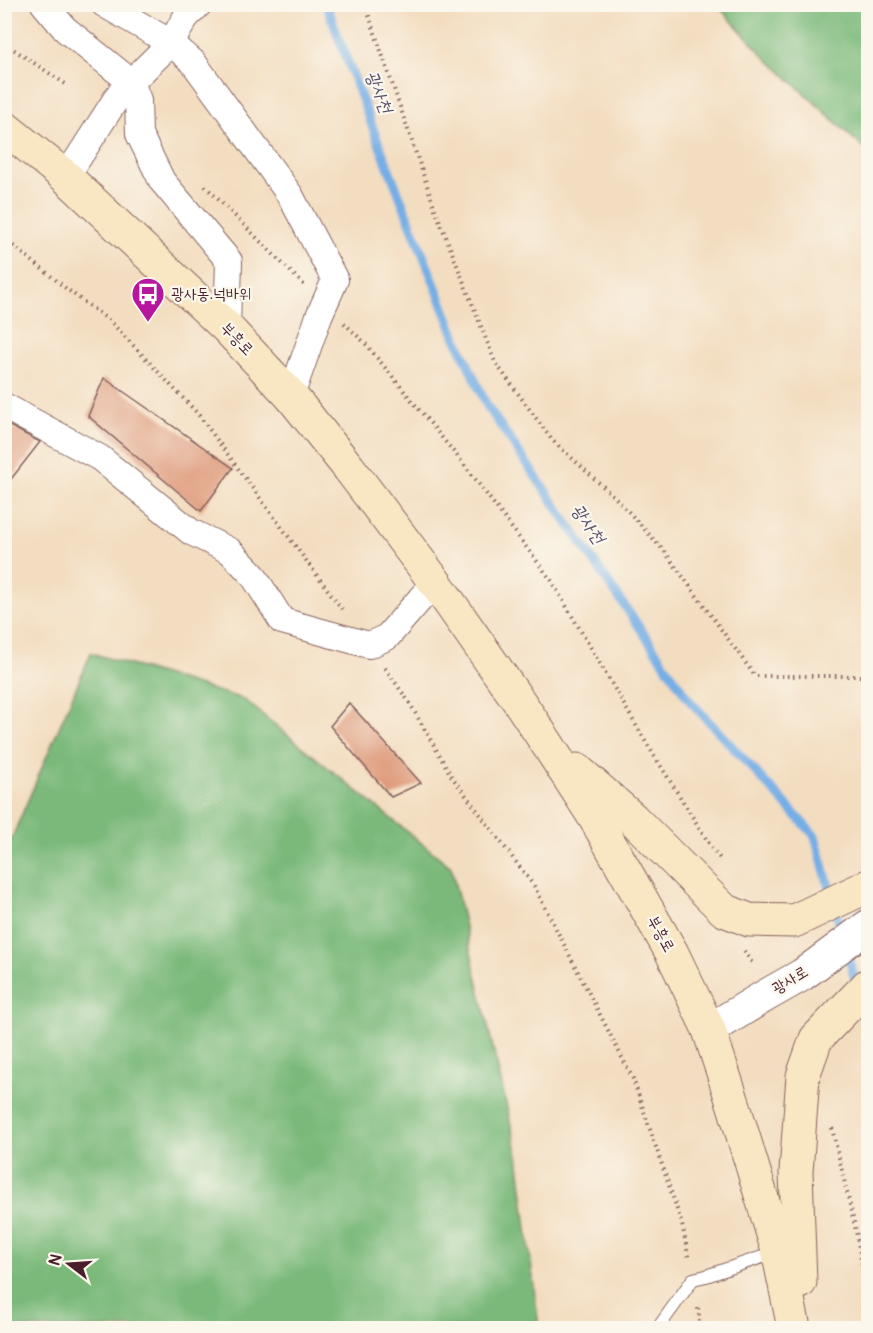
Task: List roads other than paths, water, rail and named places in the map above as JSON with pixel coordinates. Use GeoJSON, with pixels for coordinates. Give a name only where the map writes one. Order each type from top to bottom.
{"type":"FeatureCollection","features":[{"type":"Feature","properties":{"kind":"main road","name":"부흥로"},"geometry":{"type":"LineString","coordinates":[[4,127],[66,177],[227,328],[291,396],[435,582],[548,745],[595,818],[672,953],[709,1030],[778,1251],[794,1329]]}},
{"type":"Feature","properties":{"kind":"main road"},"geometry":{"type":"LineString","coordinates":[[548,745],[633,819],[724,910],[749,920],[794,921],[866,887]]}},
{"type":"Feature","properties":{"kind":"main road"},"geometry":{"type":"LineString","coordinates":[[801,1329],[796,1172],[802,1078],[816,1039],[868,985]]}},
{"type":"Feature","properties":{"kind":"street"},"geometry":{"type":"LineString","coordinates":[[45,4],[65,29],[131,82],[138,100],[139,134],[162,181],[229,261],[227,328]]}},
{"type":"Feature","properties":{"kind":"street"},"geometry":{"type":"LineString","coordinates":[[105,4],[171,43],[193,62],[290,195],[335,280],[291,396]]}},
{"type":"Feature","properties":{"kind":"street"},"geometry":{"type":"LineString","coordinates":[[66,177],[120,93],[171,43],[186,17],[199,4]]}},
{"type":"Feature","properties":{"kind":"street"},"geometry":{"type":"LineString","coordinates":[[4,406],[100,458],[191,532],[230,551],[254,575],[282,621],[369,645],[387,637],[435,582]]}},
{"type":"Feature","properties":{"kind":"street","name":"광사로"},"geometry":{"type":"LineString","coordinates":[[709,1030],[802,975],[868,926]]}},
{"type":"Feature","properties":{"kind":"lane"},"geometry":{"type":"LineString","coordinates":[[658,1329],[693,1279],[778,1251]]}},
{"type":"Feature","properties":{"kind":"waterway","name":"광사천"},"geometry":{"type":"LineString","coordinates":[[326,4],[456,338],[487,406],[690,701],[815,836],[857,987]]}},
{"type":"Feature","properties":{"kind":"waterway","name":"광사천"},"geometry":{"type":"LineString","coordinates":[[862,1003],[868,1028]]}},
{"type":"Feature","properties":{"kind":"place","name":"광사동.넉바위"},"geometry":{"type":"Point","coordinates":[148,323]}}]}
